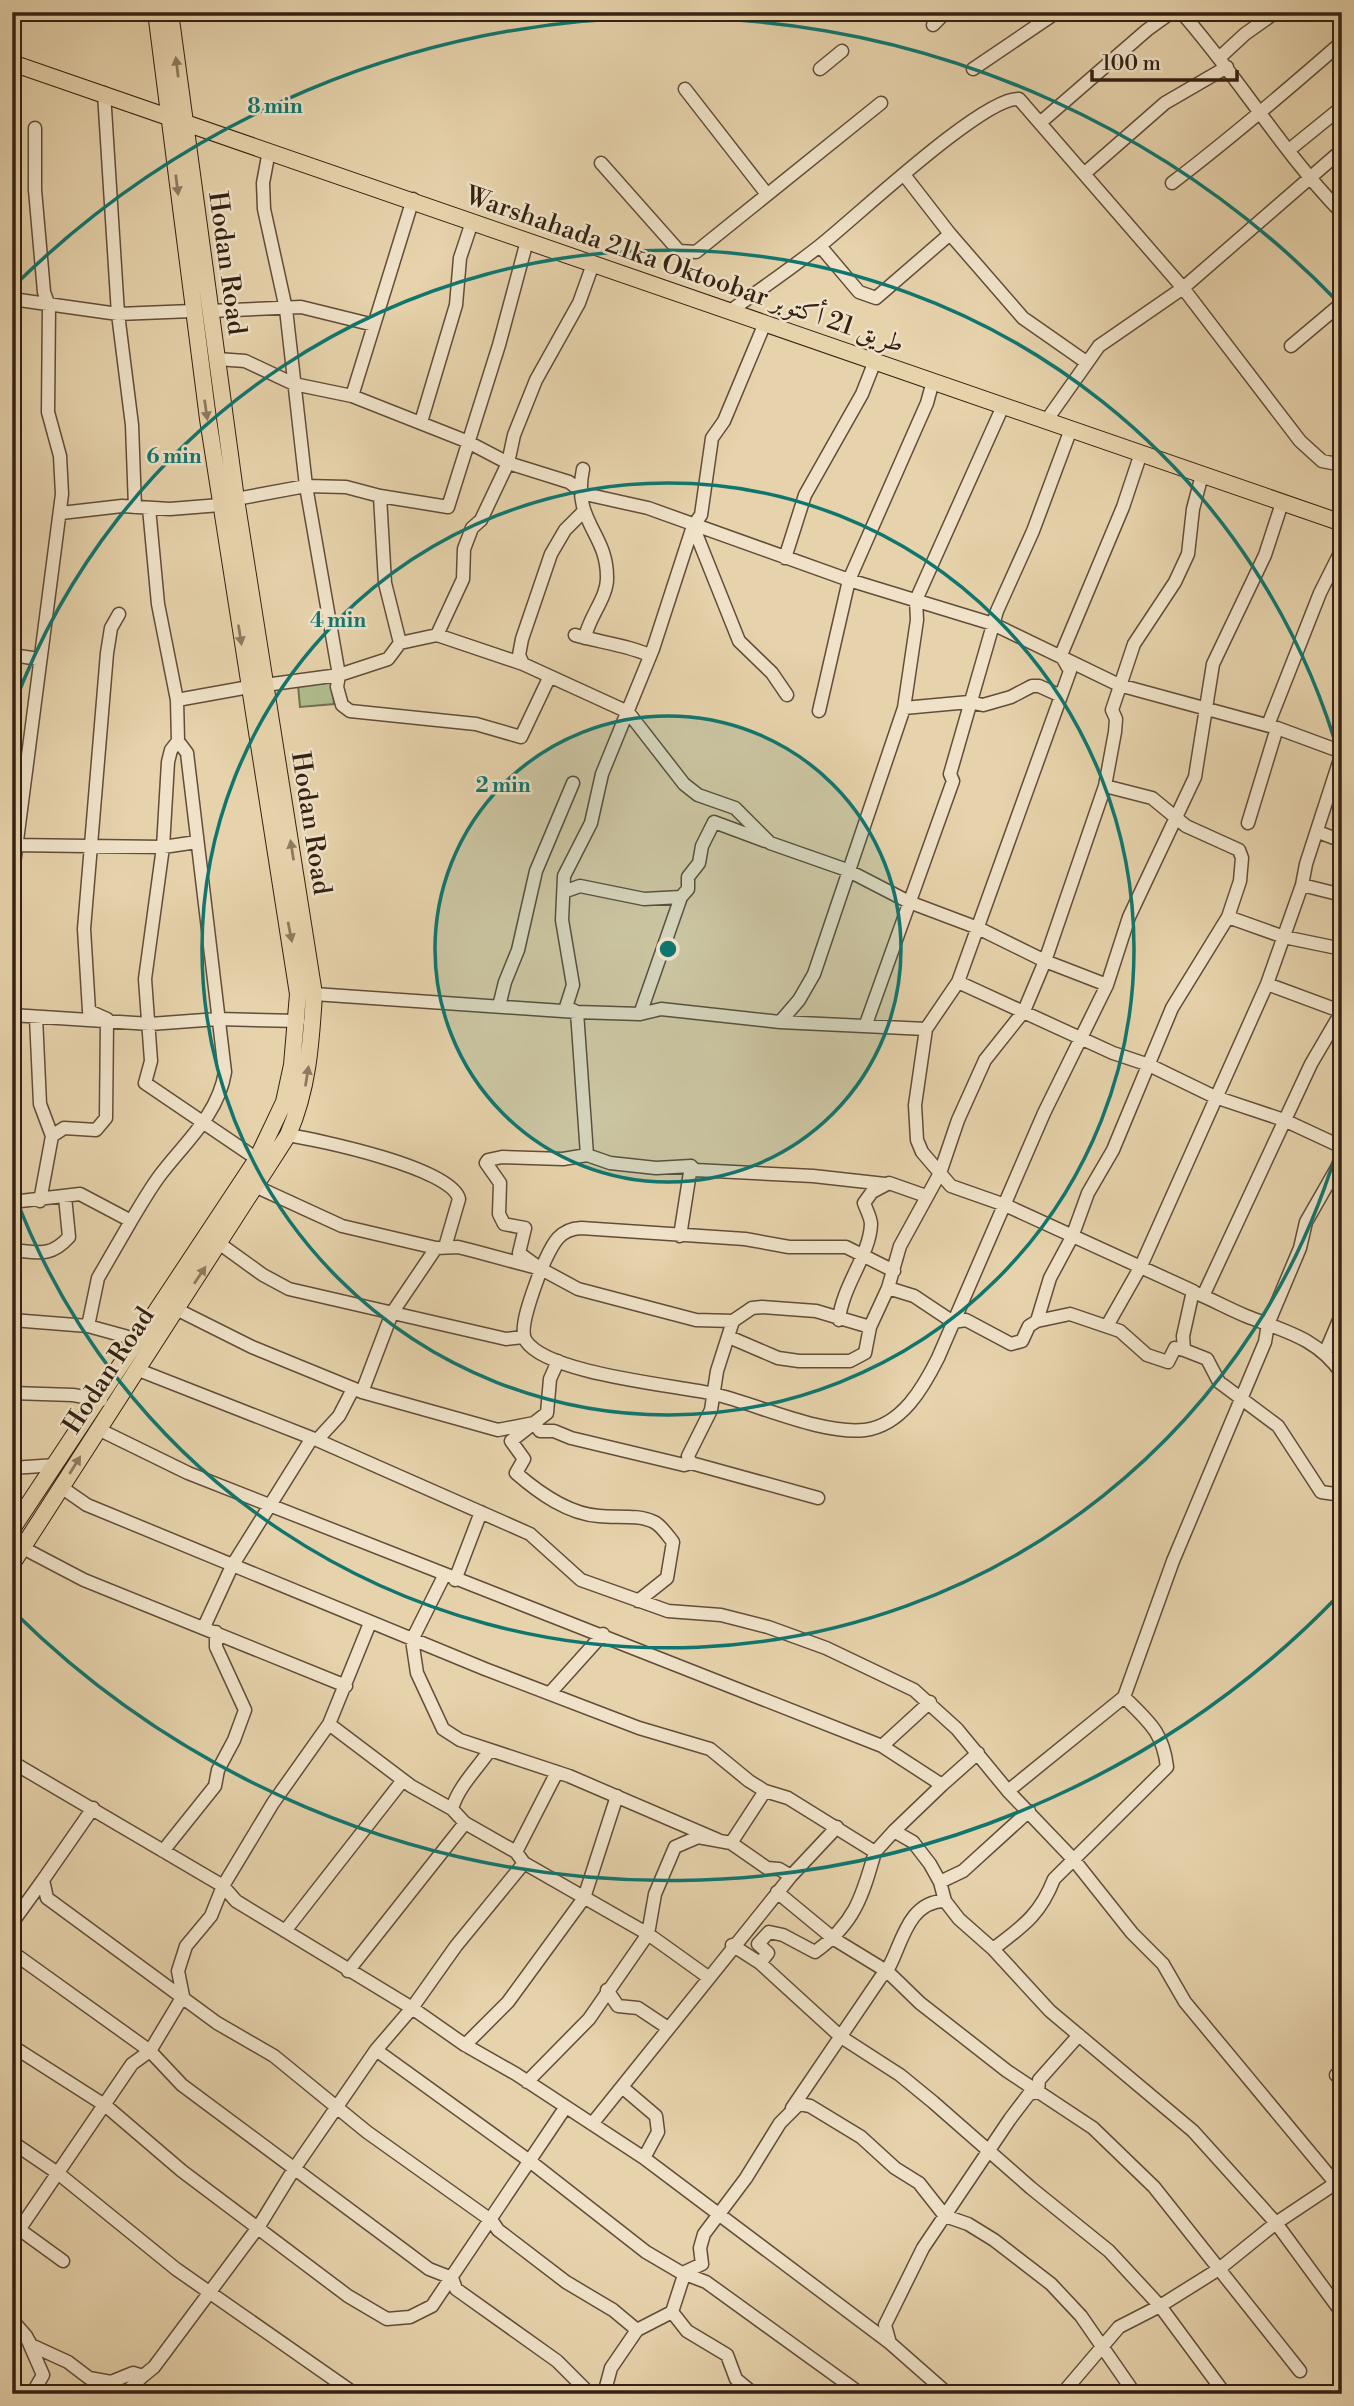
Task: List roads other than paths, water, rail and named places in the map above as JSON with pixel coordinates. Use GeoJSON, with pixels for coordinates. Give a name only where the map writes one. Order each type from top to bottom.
{"type":"FeatureCollection","features":[{"type":"Feature","properties":{"kind":"main road","name":"Hodan Road"},"geometry":{"type":"LineString","coordinates":[[156,12],[210,311],[217,359],[228,502]]}},
{"type":"Feature","properties":{"kind":"main road","name":"Hodan Road"},"geometry":{"type":"LineString","coordinates":[[12,1530],[257,1159],[284,1102],[298,1021],[293,951],[257,686],[228,502],[192,311],[170,12]]}},
{"type":"Feature","properties":{"kind":"main road","name":"Warshahada 21ka Oktoobar طريق 21 أكتوبر"},"geometry":{"type":"LineString","coordinates":[[12,63],[413,199],[472,222],[1342,523]]}},
{"type":"Feature","properties":{"kind":"main road","name":"Hodan Road"},"geometry":{"type":"LineString","coordinates":[[12,1564],[257,1187],[288,1135],[302,1104],[314,994],[257,686]]}},
{"type":"Feature","properties":{"kind":"street"},"geometry":{"type":"LineString","coordinates":[[933,25],[946,12]]}},
{"type":"Feature","properties":{"kind":"street"},"geometry":{"type":"LineString","coordinates":[[973,69],[1058,12]]}},
{"type":"Feature","properties":{"kind":"street"},"geometry":{"type":"LineString","coordinates":[[1041,122],[1147,30],[1172,12]]}},
{"type":"Feature","properties":{"kind":"street"},"geometry":{"type":"LineString","coordinates":[[1181,12],[1223,63],[1309,179],[1342,213]]}},
{"type":"Feature","properties":{"kind":"street"},"geometry":{"type":"LineString","coordinates":[[1085,173],[1165,103],[1223,63],[1245,34],[1276,12]]}},
{"type":"Feature","properties":{"kind":"street"},"geometry":{"type":"LineString","coordinates":[[1172,183],[1261,114],[1342,42]]}},
{"type":"Feature","properties":{"kind":"street"},"geometry":{"type":"LineString","coordinates":[[820,69],[842,51]]}},
{"type":"Feature","properties":{"kind":"street"},"geometry":{"type":"LineString","coordinates":[[685,89],[766,194]]}},
{"type":"Feature","properties":{"kind":"street"},"geometry":{"type":"LineString","coordinates":[[104,93],[118,313],[132,425],[135,507]]}},
{"type":"Feature","properties":{"kind":"street"},"geometry":{"type":"LineString","coordinates":[[730,311],[820,246],[905,176],[949,135],[1006,100],[1019,99],[1184,288],[1300,441],[1322,461],[1342,464]]}},
{"type":"Feature","properties":{"kind":"street"},"geometry":{"type":"LineString","coordinates":[[601,163],[673,245],[688,253],[696,252],[881,103]]}},
{"type":"Feature","properties":{"kind":"street"},"geometry":{"type":"LineString","coordinates":[[1289,150],[1342,107]]}},
{"type":"Feature","properties":{"kind":"street"},"geometry":{"type":"LineString","coordinates":[[12,879],[14,845],[61,513],[60,456],[48,412],[49,306],[44,292],[35,190],[35,128]]}},
{"type":"Feature","properties":{"kind":"street"},"geometry":{"type":"LineString","coordinates":[[1046,421],[1099,346],[1184,288],[1342,150]]}},
{"type":"Feature","properties":{"kind":"street"},"geometry":{"type":"LineString","coordinates":[[269,151],[263,183],[264,209],[286,309],[306,486],[342,705],[350,710],[476,724],[521,737],[549,678]]}},
{"type":"Feature","properties":{"kind":"street"},"geometry":{"type":"LineString","coordinates":[[905,176],[950,234],[1023,318],[1086,362]]}},
{"type":"Feature","properties":{"kind":"street"},"geometry":{"type":"LineString","coordinates":[[352,396],[413,199]]}},
{"type":"Feature","properties":{"kind":"street"},"geometry":{"type":"LineString","coordinates":[[421,422],[456,304],[460,258],[472,222]]}},
{"type":"Feature","properties":{"kind":"street"},"geometry":{"type":"LineString","coordinates":[[820,246],[859,292],[876,298],[950,234]]}},
{"type":"Feature","properties":{"kind":"street"},"geometry":{"type":"LineString","coordinates":[[61,513],[228,502],[306,486],[346,487],[380,496],[448,507],[466,441],[499,345],[527,241]]}},
{"type":"Feature","properties":{"kind":"street"},"geometry":{"type":"LineString","coordinates":[[437,635],[463,579],[464,549],[468,537],[481,520],[508,463],[514,435],[536,380],[579,303],[593,264]]}},
{"type":"Feature","properties":{"kind":"street"},"geometry":{"type":"LineString","coordinates":[[12,299],[118,313],[192,311]]}},
{"type":"Feature","properties":{"kind":"street"},"geometry":{"type":"LineString","coordinates":[[1291,346],[1342,303]]}},
{"type":"Feature","properties":{"kind":"street"},"geometry":{"type":"LineString","coordinates":[[210,311],[302,307],[374,325]]}},
{"type":"Feature","properties":{"kind":"street"},"geometry":{"type":"LineString","coordinates":[[566,891],[562,888],[564,876],[591,823],[602,774],[650,656],[693,526],[701,515],[712,438],[724,421],[765,323]]}},
{"type":"Feature","properties":{"kind":"street"},"geometry":{"type":"LineString","coordinates":[[217,359],[245,361],[294,384],[352,396],[466,441],[508,463],[569,482],[579,489],[648,508],[849,580],[993,624],[1119,685],[1272,726],[1342,753],[1337,783],[1306,864],[1302,885],[1266,984],[1141,1266],[1107,1326]]}},
{"type":"Feature","properties":{"kind":"street"},"geometry":{"type":"LineString","coordinates":[[785,558],[805,495],[862,394],[875,361]]}},
{"type":"Feature","properties":{"kind":"street"},"geometry":{"type":"LineString","coordinates":[[820,711],[849,580],[927,403],[933,381]]}},
{"type":"Feature","properties":{"kind":"street"},"geometry":{"type":"LineString","coordinates":[[780,1022],[799,1000],[814,974],[904,708],[918,620],[916,600],[1003,406]]}},
{"type":"Feature","properties":{"kind":"street"},"geometry":{"type":"LineString","coordinates":[[866,1024],[953,781],[950,774],[993,624],[1071,429]]}},
{"type":"Feature","properties":{"kind":"street"},"geometry":{"type":"LineString","coordinates":[[1061,655],[1123,507],[1141,453]]}},
{"type":"Feature","properties":{"kind":"street"},"geometry":{"type":"LineString","coordinates":[[583,469],[579,489],[583,512],[598,534],[608,579],[580,637],[642,650],[650,656]]}},
{"type":"Feature","properties":{"kind":"street"},"geometry":{"type":"LineString","coordinates":[[729,1337],[778,1358],[850,1361],[865,1353],[870,1328],[888,1288],[900,1246],[940,1173],[958,1120],[985,1060],[1024,1011],[1045,961],[1105,786],[1115,732],[1116,719],[1112,710],[1119,685],[1134,644],[1175,582],[1188,554],[1193,509],[1202,475]]}},
{"type":"Feature","properties":{"kind":"street"},"geometry":{"type":"LineString","coordinates":[[380,496],[385,583],[400,643]]}},
{"type":"Feature","properties":{"kind":"street"},"geometry":{"type":"LineString","coordinates":[[220,1244],[263,1275],[289,1289],[506,1339],[523,1337],[540,1353],[558,1362],[642,1382],[715,1394],[845,1430],[878,1426],[895,1417],[926,1382],[1081,1036],[1107,985],[1129,917],[1195,777],[1213,664],[1265,555],[1282,503]]}},
{"type":"Feature","properties":{"kind":"street"},"geometry":{"type":"LineString","coordinates":[[88,1326],[98,1278],[157,1179],[203,1125],[223,1087],[225,1072],[187,753],[178,741],[177,700],[158,604],[149,508]]}},
{"type":"Feature","properties":{"kind":"street"},"geometry":{"type":"LineString","coordinates":[[523,664],[519,655],[522,639],[551,554],[565,530],[583,512]]}},
{"type":"Feature","properties":{"kind":"street"},"geometry":{"type":"LineString","coordinates":[[693,526],[739,641],[772,673],[787,695]]}},
{"type":"Feature","properties":{"kind":"street"},"geometry":{"type":"LineString","coordinates":[[1248,823],[1272,726],[1320,593],[1342,549]]}},
{"type":"Feature","properties":{"kind":"street"},"geometry":{"type":"LineString","coordinates":[[107,1019],[89,1011],[84,971],[84,929],[107,653],[111,628],[119,614]]}},
{"type":"Feature","properties":{"kind":"street"},"geometry":{"type":"LineString","coordinates":[[177,700],[339,675],[388,659],[400,643],[437,635],[523,664],[549,678],[594,694],[628,712],[684,784],[698,795],[735,808],[766,840],[775,845]]}},
{"type":"Feature","properties":{"kind":"street"},"geometry":{"type":"LineString","coordinates":[[12,655],[39,659]]}},
{"type":"Feature","properties":{"kind":"street"},"geometry":{"type":"LineString","coordinates":[[1061,655],[1070,671],[978,928],[958,982],[926,1029],[915,1105],[917,1140],[922,1152],[951,1186],[1004,1205],[1268,1324],[1293,1331],[1325,1353],[1342,1374]]}},
{"type":"Feature","properties":{"kind":"street"},"geometry":{"type":"LineString","coordinates":[[904,708],[969,702],[983,705],[1011,697],[1032,686],[1040,686],[1061,696]]}},
{"type":"Feature","properties":{"kind":"street"},"geometry":{"type":"LineString","coordinates":[[178,741],[171,750],[168,762],[163,847],[145,979],[151,1061],[145,1083],[203,1125],[257,1159]]}},
{"type":"Feature","properties":{"kind":"street"},"geometry":{"type":"LineString","coordinates":[[499,1006],[518,950],[536,871],[573,783]]}},
{"type":"Feature","properties":{"kind":"street"},"geometry":{"type":"LineString","coordinates":[[1037,1321],[1050,1278],[1072,1237],[1088,1193],[1113,1150],[1172,1008],[1228,917],[1240,881],[1242,859],[1239,850],[1186,826],[1152,798],[1105,786]]}},
{"type":"Feature","properties":{"kind":"street"},"geometry":{"type":"LineString","coordinates":[[640,1014],[681,897],[688,889],[688,877],[699,863],[702,846],[714,822],[847,870],[909,902],[978,928],[1045,961],[1107,985]]}},
{"type":"Feature","properties":{"kind":"street"},"geometry":{"type":"LineString","coordinates":[[1318,832],[1342,841]]}},
{"type":"Feature","properties":{"kind":"street"},"geometry":{"type":"LineString","coordinates":[[14,845],[163,847],[197,842]]}},
{"type":"Feature","properties":{"kind":"street"},"geometry":{"type":"LineString","coordinates":[[1302,885],[1342,895]]}},
{"type":"Feature","properties":{"kind":"street"},"geometry":{"type":"LineString","coordinates":[[566,891],[580,886],[643,899],[681,897]]}},
{"type":"Feature","properties":{"kind":"street"},"geometry":{"type":"LineString","coordinates":[[566,891],[562,920],[573,985],[566,1007],[577,1012]]}},
{"type":"Feature","properties":{"kind":"street"},"geometry":{"type":"LineString","coordinates":[[1228,917],[1284,937],[1342,949]]}},
{"type":"Feature","properties":{"kind":"street"},"geometry":{"type":"LineString","coordinates":[[958,982],[1081,1036],[1113,1053],[1149,1065],[1215,1097],[1284,1120],[1342,1147]]}},
{"type":"Feature","properties":{"kind":"street"},"geometry":{"type":"LineString","coordinates":[[1184,1350],[1183,1336],[1198,1294],[1341,1011],[1266,984]]}},
{"type":"Feature","properties":{"kind":"street"},"geometry":{"type":"LineString","coordinates":[[314,994],[577,1012],[640,1014],[661,1009],[780,1022],[866,1024],[926,1029]]}},
{"type":"Feature","properties":{"kind":"street"},"geometry":{"type":"LineString","coordinates":[[577,1012],[587,1155]]}},
{"type":"Feature","properties":{"kind":"street"},"geometry":{"type":"LineString","coordinates":[[12,1015],[107,1019],[150,1024],[218,1019],[298,1021]]}},
{"type":"Feature","properties":{"kind":"street"},"geometry":{"type":"LineString","coordinates":[[36,1017],[40,1104],[52,1136],[40,1201]]}},
{"type":"Feature","properties":{"kind":"street"},"geometry":{"type":"LineString","coordinates":[[52,1136],[64,1128],[96,1130],[106,1118],[107,1019]]}},
{"type":"Feature","properties":{"kind":"street"},"geometry":{"type":"LineString","coordinates":[[163,1851],[215,1786],[218,1770],[234,1740],[245,1710],[210,1629],[232,1566],[314,1439],[339,1416],[358,1390],[392,1313],[441,1247],[459,1199],[453,1186],[433,1175],[355,1150],[288,1135]]}},
{"type":"Feature","properties":{"kind":"street"},"geometry":{"type":"LineString","coordinates":[[870,1328],[816,1311],[762,1307],[752,1308],[733,1321],[696,1320],[578,1289],[541,1269],[519,1253],[525,1228],[503,1224],[499,1214],[500,1183],[487,1162],[495,1157],[563,1159],[587,1155],[610,1163],[656,1168],[691,1166],[695,1170],[813,1176],[885,1184],[926,1196]]}},
{"type":"Feature","properties":{"kind":"street"},"geometry":{"type":"LineString","coordinates":[[1008,1791],[1124,1698],[1173,1561],[1265,1342],[1268,1324],[1300,1248],[1306,1222],[1342,1158]]}},
{"type":"Feature","properties":{"kind":"street"},"geometry":{"type":"LineString","coordinates":[[680,1236],[691,1166]]}},
{"type":"Feature","properties":{"kind":"street"},"geometry":{"type":"LineString","coordinates":[[839,1320],[845,1289],[862,1253],[871,1224],[864,1203],[872,1192],[885,1184]]}},
{"type":"Feature","properties":{"kind":"street"},"geometry":{"type":"LineString","coordinates":[[257,1187],[342,1226],[541,1269]]}},
{"type":"Feature","properties":{"kind":"street"},"geometry":{"type":"LineString","coordinates":[[12,1202],[40,1201],[80,1194],[131,1221]]}},
{"type":"Feature","properties":{"kind":"street"},"geometry":{"type":"LineString","coordinates":[[12,1250],[44,1253],[58,1249],[69,1237],[65,1197]]}},
{"type":"Feature","properties":{"kind":"street"},"geometry":{"type":"LineString","coordinates":[[523,1337],[527,1310],[541,1269],[553,1244],[568,1229],[617,1229],[745,1239],[789,1247],[846,1247],[894,1271]]}},
{"type":"Feature","properties":{"kind":"street"},"geometry":{"type":"LineString","coordinates":[[888,1288],[914,1296],[953,1322],[966,1320],[1011,1344],[1023,1341],[1029,1326],[1037,1321],[1070,1314],[1120,1331],[1147,1355],[1168,1362],[1175,1348],[1207,1359],[1219,1382],[1278,1426],[1321,1492],[1342,1495]]}},
{"type":"Feature","properties":{"kind":"street"},"geometry":{"type":"LineString","coordinates":[[176,1309],[252,1348],[358,1390],[499,1430],[534,1423]]}},
{"type":"Feature","properties":{"kind":"street"},"geometry":{"type":"LineString","coordinates":[[1325,1353],[1342,1313]]}},
{"type":"Feature","properties":{"kind":"street"},"geometry":{"type":"LineString","coordinates":[[12,1320],[88,1326],[139,1340]]}},
{"type":"Feature","properties":{"kind":"street"},"geometry":{"type":"LineString","coordinates":[[691,1463],[688,1456],[711,1410],[717,1371],[733,1321]]}},
{"type":"Feature","properties":{"kind":"street"},"geometry":{"type":"LineString","coordinates":[[558,1362],[550,1378],[547,1413],[511,1441],[524,1459],[516,1474],[546,1497],[575,1509],[600,1516],[613,1515],[655,1522],[673,1542],[667,1578],[638,1601]]}},
{"type":"Feature","properties":{"kind":"street"},"geometry":{"type":"LineString","coordinates":[[136,1370],[314,1439],[530,1534],[581,1580],[668,1611],[721,1615],[826,1648],[880,1673],[930,1702],[978,1753],[1008,1791],[1074,1860],[1132,1933],[1163,1964],[1185,2002],[1340,2184],[1276,2223],[1219,2269],[1160,2306],[1119,2327],[1062,2394]]}},
{"type":"Feature","properties":{"kind":"street"},"geometry":{"type":"LineString","coordinates":[[12,1393],[72,1395],[100,1400]]}},
{"type":"Feature","properties":{"kind":"street"},"geometry":{"type":"LineString","coordinates":[[534,1423],[540,1431],[554,1431],[620,1451],[684,1465],[691,1463],[818,1498]]}},
{"type":"Feature","properties":{"kind":"street"},"geometry":{"type":"LineString","coordinates":[[98,1429],[188,1473],[882,1746],[942,1785]]}},
{"type":"Feature","properties":{"kind":"street"},"geometry":{"type":"LineString","coordinates":[[12,1468],[56,1465]]}},
{"type":"Feature","properties":{"kind":"street"},"geometry":{"type":"LineString","coordinates":[[61,1487],[87,1505],[412,1640],[639,1728],[710,1749],[765,1791],[789,1798],[875,1852]]}},
{"type":"Feature","properties":{"kind":"street"},"geometry":{"type":"LineString","coordinates":[[481,1511],[450,1578],[412,1640],[417,1673],[443,1729],[460,1740],[557,1772],[718,1840]]}},
{"type":"Feature","properties":{"kind":"street"},"geometry":{"type":"LineString","coordinates":[[23,1548],[84,1580],[346,1686]]}},
{"type":"Feature","properties":{"kind":"street"},"geometry":{"type":"LineString","coordinates":[[12,2240],[16,2226],[59,2174],[132,2064],[149,2051],[183,1996],[178,1971],[190,1940],[211,1916],[223,1886],[273,1803],[329,1724],[370,1623]]}},
{"type":"Feature","properties":{"kind":"street"},"geometry":{"type":"LineString","coordinates":[[550,1693],[603,1634]]}},
{"type":"Feature","properties":{"kind":"street"},"geometry":{"type":"LineString","coordinates":[[993,1949],[1033,1918],[1044,1903],[1054,1879],[1167,1768],[1164,1742],[1153,1725],[1124,1698]]}},
{"type":"Feature","properties":{"kind":"street"},"geometry":{"type":"LineString","coordinates":[[882,1746],[930,1702]]}},
{"type":"Feature","properties":{"kind":"street"},"geometry":{"type":"LineString","coordinates":[[329,1724],[403,1780],[452,1809],[465,1823],[516,1852],[524,1863],[648,1934],[708,1977]]}},
{"type":"Feature","properties":{"kind":"street"},"geometry":{"type":"LineString","coordinates":[[452,1809],[456,1792],[468,1782],[490,1749]]}},
{"type":"Feature","properties":{"kind":"street"},"geometry":{"type":"LineString","coordinates":[[760,1963],[768,1953],[758,1944],[769,1931],[783,1935],[815,1952],[834,1939],[854,1912],[875,1852],[978,1753]]}},
{"type":"Feature","properties":{"kind":"street"},"geometry":{"type":"LineString","coordinates":[[12,1762],[223,1886],[236,1901],[412,2008],[465,2045],[644,2158],[890,2343],[948,2394]]}},
{"type":"Feature","properties":{"kind":"street"},"geometry":{"type":"LineString","coordinates":[[516,1852],[557,1772]]}},
{"type":"Feature","properties":{"kind":"street"},"geometry":{"type":"LineString","coordinates":[[285,1931],[403,1780]]}},
{"type":"Feature","properties":{"kind":"street"},"geometry":{"type":"LineString","coordinates":[[732,1843],[765,1791]]}},
{"type":"Feature","properties":{"kind":"street"},"geometry":{"type":"LineString","coordinates":[[465,2045],[508,2001],[584,1898],[617,1796]]}},
{"type":"Feature","properties":{"kind":"street"},"geometry":{"type":"LineString","coordinates":[[12,1923],[93,1808]]}},
{"type":"Feature","properties":{"kind":"street"},"geometry":{"type":"LineString","coordinates":[[940,1882],[963,1871],[1029,1811]]}},
{"type":"Feature","properties":{"kind":"street"},"geometry":{"type":"LineString","coordinates":[[348,1971],[465,1823]]}},
{"type":"Feature","properties":{"kind":"street"},"geometry":{"type":"LineString","coordinates":[[592,2124],[732,1945],[790,1876],[837,1827]]}},
{"type":"Feature","properties":{"kind":"street"},"geometry":{"type":"LineString","coordinates":[[894,1831],[913,1842],[940,1882],[945,1901],[967,1927],[993,1949],[1051,2011],[1193,2131],[1276,2223],[1342,2313]]}},
{"type":"Feature","properties":{"kind":"street"},"geometry":{"type":"LineString","coordinates":[[527,2082],[589,2019],[648,1934],[655,1894],[675,1847],[698,1837],[732,1843],[767,1868],[779,1869],[790,1876]]}},
{"type":"Feature","properties":{"kind":"street"},"geometry":{"type":"LineString","coordinates":[[124,2394],[154,2367],[259,2226],[294,2169],[376,2050],[412,2008],[456,1946],[524,1863]]}},
{"type":"Feature","properties":{"kind":"street"},"geometry":{"type":"LineString","coordinates":[[43,1880],[47,1898],[217,2023],[274,2056],[337,2108],[492,2221],[498,2230],[565,2282],[613,2310],[637,2330]]}},
{"type":"Feature","properties":{"kind":"street"},"geometry":{"type":"LineString","coordinates":[[777,1892],[834,1939],[888,1972],[920,2003],[1038,2092],[1093,2127],[1154,2187],[1300,2371]]}},
{"type":"Feature","properties":{"kind":"street"},"geometry":{"type":"LineString","coordinates":[[604,2394],[611,2368],[637,2330],[671,2312],[685,2272],[702,2264],[700,2248],[704,2234],[746,2178],[881,1977],[888,1972],[890,1961],[908,1925],[928,1905],[945,1901]]}},
{"type":"Feature","properties":{"kind":"street"},"geometry":{"type":"LineString","coordinates":[[732,1945],[760,1963],[841,2037],[900,2075],[1109,2251],[1160,2306],[1224,2394]]}},
{"type":"Feature","properties":{"kind":"street"},"geometry":{"type":"LineString","coordinates":[[12,1952],[149,2051],[181,2085],[294,2169],[429,2269],[452,2278],[456,2289],[557,2361],[590,2394]]}},
{"type":"Feature","properties":{"kind":"street"},"geometry":{"type":"LineString","coordinates":[[607,1990],[618,2006],[638,2008],[668,2028]]}},
{"type":"Feature","properties":{"kind":"street"},"geometry":{"type":"LineString","coordinates":[[1038,2092],[1039,2080],[1079,2035]]}},
{"type":"Feature","properties":{"kind":"street"},"geometry":{"type":"LineString","coordinates":[[12,2046],[106,2106],[183,2171],[348,2296],[387,2319],[410,2317],[432,2306],[492,2221],[565,2108]]}},
{"type":"Feature","properties":{"kind":"street"},"geometry":{"type":"LineString","coordinates":[[376,2050],[531,2162],[646,2252],[706,2282],[861,2394]]}},
{"type":"Feature","properties":{"kind":"street"},"geometry":{"type":"LineString","coordinates":[[1342,2069],[1336,2075],[1342,2081]]}},
{"type":"Feature","properties":{"kind":"street"},"geometry":{"type":"LineString","coordinates":[[622,2087],[656,2116],[658,2132],[644,2158]]}},
{"type":"Feature","properties":{"kind":"street"},"geometry":{"type":"LineString","coordinates":[[890,2343],[885,2325],[923,2248],[1029,2094],[1038,2092]]}},
{"type":"Feature","properties":{"kind":"street"},"geometry":{"type":"LineString","coordinates":[[790,2111],[799,2104],[810,2106],[861,2137],[895,2168],[919,2183],[945,2216],[968,2224],[994,2240],[1051,2284],[1081,2316],[1135,2394]]}},
{"type":"Feature","properties":{"kind":"street"},"geometry":{"type":"LineString","coordinates":[[12,2142],[59,2174],[176,2269],[355,2394]]}},
{"type":"Feature","properties":{"kind":"street"},"geometry":{"type":"LineString","coordinates":[[16,2226],[63,2261]]}},
{"type":"Feature","properties":{"kind":"street"},"geometry":{"type":"LineString","coordinates":[[671,2312],[687,2331],[727,2355],[736,2379],[754,2394]]}},
{"type":"Feature","properties":{"kind":"street"},"geometry":{"type":"LineString","coordinates":[[12,2320],[31,2345],[68,2362],[89,2378],[111,2382],[134,2374],[143,2376]]}},
{"type":"Feature","properties":{"kind":"street"},"geometry":{"type":"LineString","coordinates":[[26,2336],[43,2375],[32,2394]]}}]}
